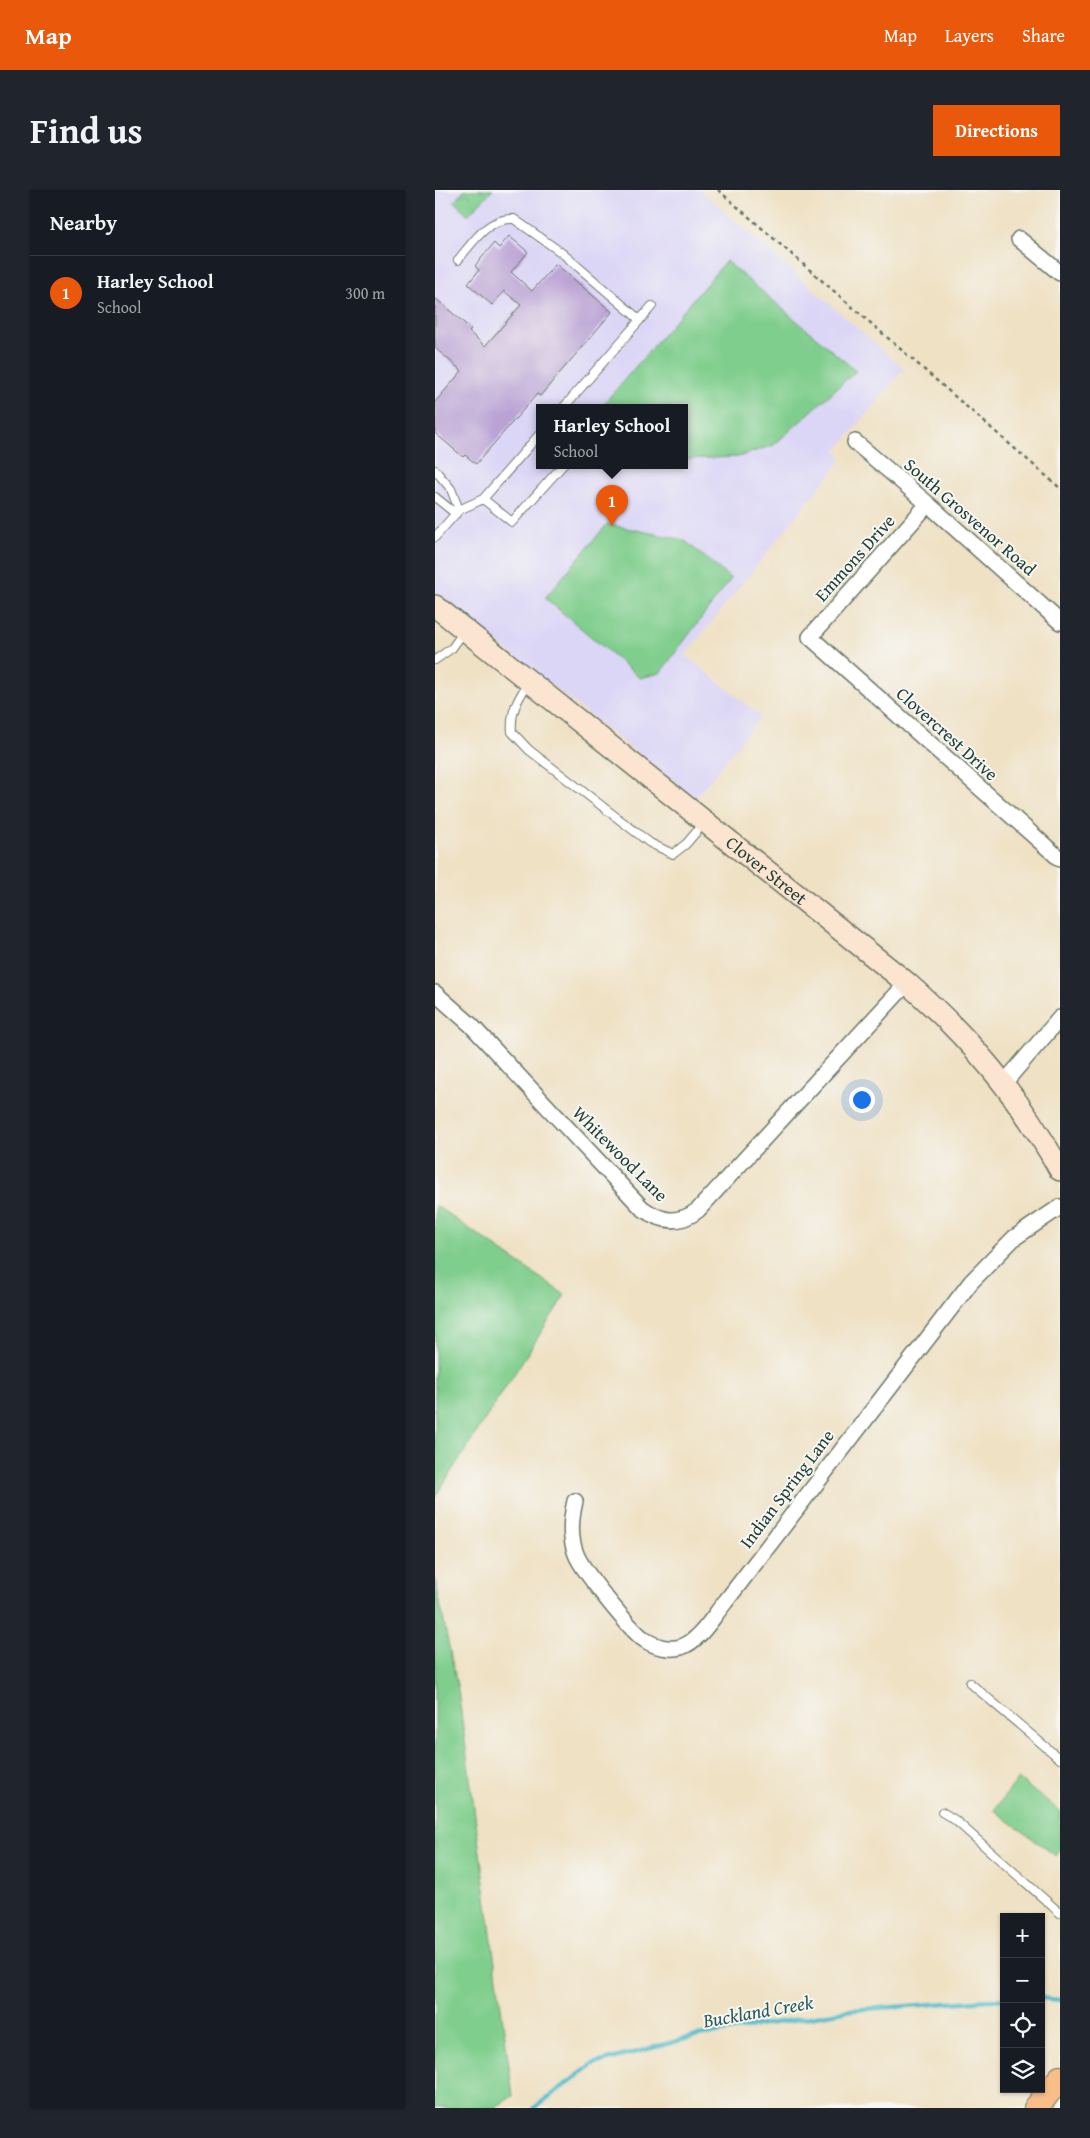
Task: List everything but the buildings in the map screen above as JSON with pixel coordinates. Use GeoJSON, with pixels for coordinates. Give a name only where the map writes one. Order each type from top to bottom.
{"type":"FeatureCollection","features":[{"type":"Feature","properties":{"kind":"main road","name":"Clover Street"},"geometry":{"type":"LineString","coordinates":[[435,606],[907,982],[957,1030],[1004,1082],[1044,1140],[1060,1170]]}},
{"type":"Feature","properties":{"kind":"main road"},"geometry":{"type":"LineString","coordinates":[[1036,2108],[1060,2078]]}},
{"type":"Feature","properties":{"kind":"street"},"geometry":{"type":"LineString","coordinates":[[1019,239],[1060,273]]}},
{"type":"Feature","properties":{"kind":"street","name":"South Grosvenor Road"},"geometry":{"type":"LineString","coordinates":[[855,442],[928,504],[1060,622]]}},
{"type":"Feature","properties":{"kind":"street","name":"Emmons Drive"},"geometry":{"type":"LineString","coordinates":[[810,637],[928,504]]}},
{"type":"Feature","properties":{"kind":"street","name":"Clovercrest Drive"},"geometry":{"type":"LineString","coordinates":[[810,637],[1060,859]]}},
{"type":"Feature","properties":{"kind":"street","name":"Whitewood Lane"},"geometry":{"type":"LineString","coordinates":[[435,993],[471,1025],[642,1208],[652,1216],[672,1221],[685,1219],[698,1210],[907,982]]}},
{"type":"Feature","properties":{"kind":"street"},"geometry":{"type":"LineString","coordinates":[[1004,1082],[1060,1018]]}},
{"type":"Feature","properties":{"kind":"street","name":"Indian Spring Lane"},"geometry":{"type":"LineString","coordinates":[[575,1501],[571,1535],[577,1556],[627,1624],[646,1641],[660,1647],[681,1647],[691,1642],[726,1601],[971,1282],[1014,1238],[1060,1207]]}},
{"type":"Feature","properties":{"kind":"lane"},"geometry":{"type":"LineString","coordinates":[[458,260],[486,228],[504,219],[514,219],[561,253],[640,320]]}},
{"type":"Feature","properties":{"kind":"lane"},"geometry":{"type":"LineString","coordinates":[[568,404],[652,306]]}},
{"type":"Feature","properties":{"kind":"lane"},"geometry":{"type":"LineString","coordinates":[[435,537],[457,512],[483,499],[536,438]]}},
{"type":"Feature","properties":{"kind":"lane"},"geometry":{"type":"LineString","coordinates":[[483,499],[512,522],[559,469]]}},
{"type":"Feature","properties":{"kind":"lane"},"geometry":{"type":"LineString","coordinates":[[435,470],[451,489],[457,512]]}},
{"type":"Feature","properties":{"kind":"lane"},"geometry":{"type":"LineString","coordinates":[[435,497],[457,512]]}},
{"type":"Feature","properties":{"kind":"lane"},"geometry":{"type":"LineString","coordinates":[[435,660],[452,648],[465,630]]}},
{"type":"Feature","properties":{"kind":"lane"},"geometry":{"type":"LineString","coordinates":[[529,681],[517,700],[510,718],[511,732],[529,750],[650,843],[673,854],[686,844],[705,821]]}},
{"type":"Feature","properties":{"kind":"lane"},"geometry":{"type":"LineString","coordinates":[[970,1683],[1060,1759]]}},
{"type":"Feature","properties":{"kind":"lane"},"geometry":{"type":"LineString","coordinates":[[942,1812],[955,1820],[1060,1913]]}},
{"type":"Feature","properties":{"kind":"path"},"geometry":{"type":"LineString","coordinates":[[719,190],[1060,488]]}},
{"type":"Feature","properties":{"kind":"shaded area"},"geometry":{"type":"Polygon","coordinates":[[[435,190],[700,190],[904,369],[836,451],[842,459],[685,655],[761,716],[695,799],[435,593],[435,190]]]}},
{"type":"Feature","properties":{"kind":"green space"},"geometry":{"type":"Polygon","coordinates":[[[465,190],[493,190],[468,215],[454,201],[465,190]]]}},
{"type":"Feature","properties":{"kind":"green space"},"geometry":{"type":"Polygon","coordinates":[[[726,261],[856,371],[774,445],[738,457],[688,459],[688,404],[604,404],[726,261]]]}},
{"type":"Feature","properties":{"kind":"green space"},"geometry":{"type":"Polygon","coordinates":[[[607,524],[684,540],[731,579],[660,673],[640,678],[545,598],[607,524]]]}},
{"type":"Feature","properties":{"kind":"green space"},"geometry":{"type":"Polygon","coordinates":[[[435,1205],[565,1295],[435,1497],[435,1205]]]}},
{"type":"Feature","properties":{"kind":"green space"},"geometry":{"type":"Polygon","coordinates":[[[435,1579],[458,1690],[513,2096],[494,2108],[435,2108],[435,1579]]]}},
{"type":"Feature","properties":{"kind":"green space"},"geometry":{"type":"Polygon","coordinates":[[[1018,1779],[1060,1811],[1060,1851],[1056,1856],[994,1810],[1018,1779]]]}},
{"type":"Feature","properties":{"kind":"waterway","name":"Buckland Creek"},"geometry":{"type":"LineString","coordinates":[[1045,1998],[1060,2000]]}},
{"type":"Feature","properties":{"kind":"waterway","name":"Buckland Creek"},"geometry":{"type":"LineString","coordinates":[[534,2108],[593,2064],[692,2037],[851,2010],[1000,1999]]}},
{"type":"Feature","properties":{"kind":"place","name":"Harley School"},"geometry":{"type":"Point","coordinates":[612,526]}}]}
